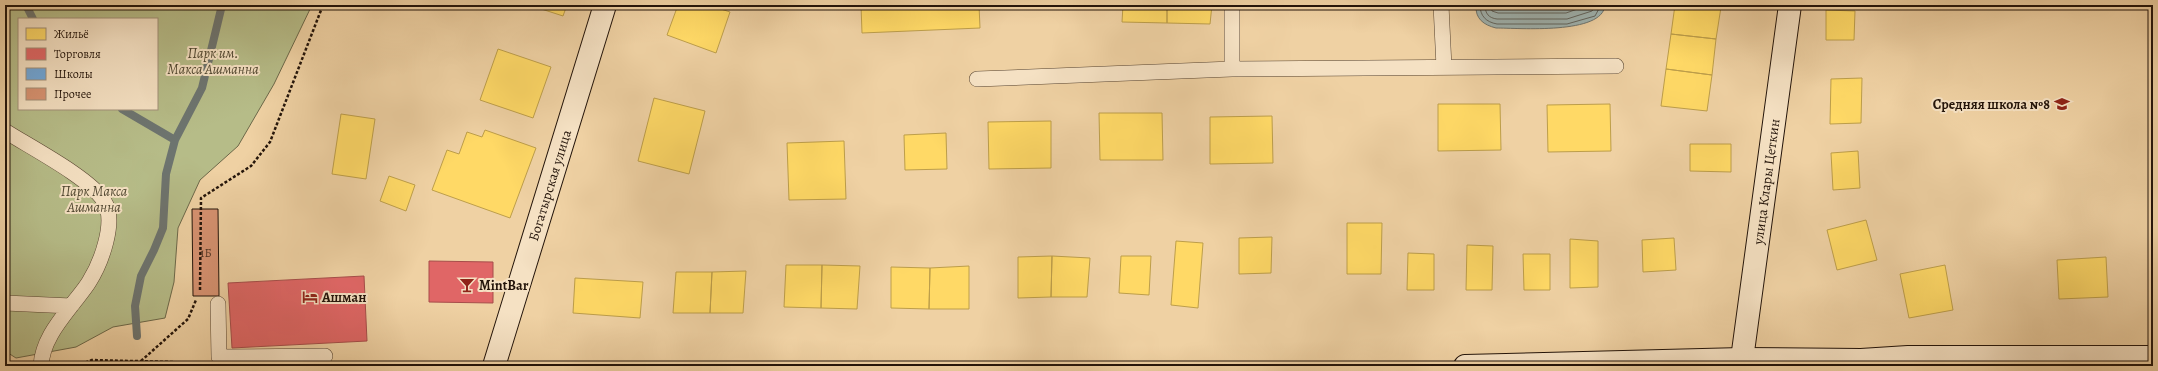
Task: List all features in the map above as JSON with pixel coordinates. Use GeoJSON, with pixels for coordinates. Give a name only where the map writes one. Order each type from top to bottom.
{"type":"FeatureCollection","features":[{"type":"Feature","properties":{"kind":"street","name":"Богатырская улица"},"geometry":{"type":"LineString","coordinates":[[494,366],[605,5]]}},
{"type":"Feature","properties":{"kind":"street","name":"улица Клары Цеткин"},"geometry":{"type":"LineString","coordinates":[[1742,359],[1790,5]]}},
{"type":"Feature","properties":{"kind":"street"},"geometry":{"type":"LineString","coordinates":[[1465,366],[1546,366],[1633,361],[1742,359],[1861,363],[2153,357]]}},
{"type":"Feature","properties":{"kind":"lane"},"geometry":{"type":"LineString","coordinates":[[1232,5],[1232,69]]}},
{"type":"Feature","properties":{"kind":"lane"},"geometry":{"type":"LineString","coordinates":[[1441,5],[1444,67]]}},
{"type":"Feature","properties":{"kind":"lane"},"geometry":{"type":"LineString","coordinates":[[977,79],[1232,69],[1616,66]]}},
{"type":"Feature","properties":{"kind":"lane"},"geometry":{"type":"LineString","coordinates":[[5,131],[89,184],[105,201],[109,221],[104,249],[90,282],[55,328],[41,352],[41,366]]}},
{"type":"Feature","properties":{"kind":"lane"},"geometry":{"type":"LineString","coordinates":[[5,303],[71,306]]}},
{"type":"Feature","properties":{"kind":"lane"},"geometry":{"type":"LineString","coordinates":[[218,304],[220,357],[261,362],[325,356]]}},
{"type":"Feature","properties":{"kind":"path"},"geometry":{"type":"LineString","coordinates":[[141,361],[188,320],[202,287],[201,198],[251,166],[270,142],[323,5]]}},
{"type":"Feature","properties":{"kind":"path"},"geometry":{"type":"LineString","coordinates":[[76,366],[92,360],[174,362],[183,366]]}},
{"type":"Feature","properties":{"kind":"green space","name":"Парк Макса Ашманна"},"geometry":{"type":"Polygon","coordinates":[[[5,5],[312,5],[274,84],[238,146],[200,180],[178,228],[174,282],[165,318],[113,327],[76,347],[16,358],[5,351],[5,264],[7,257],[5,253],[5,5]]]}},
{"type":"Feature","properties":{"kind":"water"},"geometry":{"type":"Polygon","coordinates":[[[1476,5],[1605,5],[1601,15],[1590,21],[1558,28],[1540,29],[1492,27],[1481,21],[1477,14],[1476,5]]]}},
{"type":"Feature","properties":{"kind":"building: Жильё"},"geometry":{"type":"Polygon","coordinates":[[[529,5],[567,5],[563,16],[529,5]]]}},
{"type":"Feature","properties":{"kind":"building: Жильё"},"geometry":{"type":"Polygon","coordinates":[[[678,5],[709,5],[730,12],[716,53],[667,35],[678,5]]]}},
{"type":"Feature","properties":{"kind":"building: Жильё"},"geometry":{"type":"Polygon","coordinates":[[[861,5],[979,5],[980,28],[862,33],[861,5]]]}},
{"type":"Feature","properties":{"kind":"building: Жильё"},"geometry":{"type":"Polygon","coordinates":[[[1123,5],[1167,5],[1167,23],[1122,22],[1123,5]]]}},
{"type":"Feature","properties":{"kind":"building: Жильё"},"geometry":{"type":"Polygon","coordinates":[[[1167,5],[1212,5],[1210,24],[1167,23],[1167,5]]]}},
{"type":"Feature","properties":{"kind":"building: Жильё"},"geometry":{"type":"Polygon","coordinates":[[[1675,5],[1721,7],[1716,39],[1671,34],[1675,5]]]}},
{"type":"Feature","properties":{"kind":"building: Жильё"},"geometry":{"type":"Polygon","coordinates":[[[1826,10],[1855,11],[1854,40],[1826,40],[1826,10]]]}},
{"type":"Feature","properties":{"kind":"building: Жильё"},"geometry":{"type":"Polygon","coordinates":[[[1671,34],[1716,39],[1712,75],[1666,69],[1671,34]]]}},
{"type":"Feature","properties":{"kind":"building: Жильё"},"geometry":{"type":"Polygon","coordinates":[[[498,49],[551,67],[533,118],[480,100],[498,49]]]}},
{"type":"Feature","properties":{"kind":"building: Жильё"},"geometry":{"type":"Polygon","coordinates":[[[1666,69],[1712,75],[1707,111],[1661,106],[1666,69]]]}},
{"type":"Feature","properties":{"kind":"building: Жильё"},"geometry":{"type":"Polygon","coordinates":[[[1862,78],[1861,123],[1830,124],[1831,79],[1862,78]]]}},
{"type":"Feature","properties":{"kind":"building: Жильё"},"geometry":{"type":"Polygon","coordinates":[[[654,98],[705,111],[689,174],[638,161],[654,98]]]}},
{"type":"Feature","properties":{"kind":"building: Жильё"},"geometry":{"type":"Polygon","coordinates":[[[1438,104],[1500,104],[1501,150],[1438,151],[1438,104]]]}},
{"type":"Feature","properties":{"kind":"building: Жильё"},"geometry":{"type":"Polygon","coordinates":[[[1610,104],[1611,151],[1548,152],[1547,105],[1610,104]]]}},
{"type":"Feature","properties":{"kind":"building: Жильё"},"geometry":{"type":"Polygon","coordinates":[[[1099,113],[1162,113],[1163,160],[1100,160],[1099,113]]]}},
{"type":"Feature","properties":{"kind":"building: Жильё"},"geometry":{"type":"Polygon","coordinates":[[[341,114],[375,119],[366,179],[332,174],[341,114]]]}},
{"type":"Feature","properties":{"kind":"building: Жильё"},"geometry":{"type":"Polygon","coordinates":[[[1272,116],[1273,163],[1210,164],[1210,117],[1272,116]]]}},
{"type":"Feature","properties":{"kind":"building: Жильё"},"geometry":{"type":"Polygon","coordinates":[[[1051,121],[1051,168],[989,169],[988,122],[1051,121]]]}},
{"type":"Feature","properties":{"kind":"building: Жильё"},"geometry":{"type":"Polygon","coordinates":[[[485,130],[536,148],[510,218],[432,190],[447,150],[459,154],[467,132],[482,137],[485,130]]]}},
{"type":"Feature","properties":{"kind":"building: Жильё"},"geometry":{"type":"Polygon","coordinates":[[[946,133],[947,169],[905,170],[904,135],[946,133]]]}},
{"type":"Feature","properties":{"kind":"building: Жильё"},"geometry":{"type":"Polygon","coordinates":[[[844,141],[846,199],[789,200],[787,143],[844,141]]]}},
{"type":"Feature","properties":{"kind":"building: Жильё"},"geometry":{"type":"Polygon","coordinates":[[[1690,144],[1731,144],[1731,172],[1690,171],[1690,144]]]}},
{"type":"Feature","properties":{"kind":"building: Жильё"},"geometry":{"type":"Polygon","coordinates":[[[1858,151],[1860,188],[1833,190],[1831,153],[1858,151]]]}},
{"type":"Feature","properties":{"kind":"building: Жильё"},"geometry":{"type":"Polygon","coordinates":[[[389,176],[415,185],[406,211],[380,201],[389,176]]]}},
{"type":"Feature","properties":{"kind":"building: Жильё"},"geometry":{"type":"Polygon","coordinates":[[[1866,220],[1877,260],[1837,270],[1827,230],[1866,220]]]}},
{"type":"Feature","properties":{"kind":"building: Жильё"},"geometry":{"type":"Polygon","coordinates":[[[1347,223],[1382,223],[1381,274],[1347,274],[1347,223]]]}},
{"type":"Feature","properties":{"kind":"building: Жильё"},"geometry":{"type":"Polygon","coordinates":[[[1272,237],[1271,273],[1239,274],[1239,238],[1272,237]]]}},
{"type":"Feature","properties":{"kind":"building: Жильё"},"geometry":{"type":"Polygon","coordinates":[[[1674,238],[1676,270],[1643,272],[1642,240],[1674,238]]]}},
{"type":"Feature","properties":{"kind":"building: Жильё"},"geometry":{"type":"Polygon","coordinates":[[[1570,239],[1598,241],[1598,287],[1570,288],[1570,239]]]}},
{"type":"Feature","properties":{"kind":"building: Жильё"},"geometry":{"type":"Polygon","coordinates":[[[1176,241],[1203,243],[1198,308],[1171,305],[1176,241]]]}},
{"type":"Feature","properties":{"kind":"building: Жильё"},"geometry":{"type":"Polygon","coordinates":[[[1467,245],[1493,246],[1492,290],[1466,290],[1467,245]]]}},
{"type":"Feature","properties":{"kind":"building: Жильё"},"geometry":{"type":"Polygon","coordinates":[[[1408,253],[1434,254],[1434,290],[1407,290],[1408,253]]]}},
{"type":"Feature","properties":{"kind":"building: Жильё"},"geometry":{"type":"Polygon","coordinates":[[[1523,254],[1550,254],[1550,290],[1524,290],[1523,254]]]}},
{"type":"Feature","properties":{"kind":"building: Жильё"},"geometry":{"type":"Polygon","coordinates":[[[1052,256],[1051,297],[1018,298],[1018,257],[1052,256]]]}},
{"type":"Feature","properties":{"kind":"building: Жильё"},"geometry":{"type":"Polygon","coordinates":[[[1052,256],[1090,258],[1087,297],[1051,297],[1052,256]]]}},
{"type":"Feature","properties":{"kind":"building: Жильё"},"geometry":{"type":"Polygon","coordinates":[[[1121,256],[1151,256],[1149,295],[1119,293],[1121,256]]]}},
{"type":"Feature","properties":{"kind":"building: Жильё"},"geometry":{"type":"Polygon","coordinates":[[[2106,257],[2108,297],[2059,299],[2057,260],[2106,257]]]}},
{"type":"Feature","properties":{"kind":"building: Жильё"},"geometry":{"type":"Polygon","coordinates":[[[786,265],[822,265],[821,308],[784,307],[786,265]]]}},
{"type":"Feature","properties":{"kind":"building: Жильё"},"geometry":{"type":"Polygon","coordinates":[[[822,265],[860,266],[857,309],[821,308],[822,265]]]}},
{"type":"Feature","properties":{"kind":"building: Жильё"},"geometry":{"type":"Polygon","coordinates":[[[1945,265],[1953,310],[1909,318],[1900,274],[1945,265]]]}},
{"type":"Feature","properties":{"kind":"building: Жильё"},"geometry":{"type":"Polygon","coordinates":[[[969,266],[969,309],[929,309],[930,268],[969,266]]]}},
{"type":"Feature","properties":{"kind":"building: Жильё"},"geometry":{"type":"Polygon","coordinates":[[[891,267],[930,268],[929,309],[891,308],[891,267]]]}},
{"type":"Feature","properties":{"kind":"building: Жильё"},"geometry":{"type":"Polygon","coordinates":[[[746,271],[743,313],[710,313],[712,272],[746,271]]]}},
{"type":"Feature","properties":{"kind":"building: Жильё"},"geometry":{"type":"Polygon","coordinates":[[[676,272],[712,272],[710,313],[673,313],[676,272]]]}},
{"type":"Feature","properties":{"kind":"building: Жильё"},"geometry":{"type":"Polygon","coordinates":[[[575,278],[643,282],[640,318],[573,313],[575,278]]]}},
{"type":"Feature","properties":{"kind":"building: Торговля"},"geometry":{"type":"Polygon","coordinates":[[[429,261],[493,262],[493,303],[429,302],[429,261]]]}},
{"type":"Feature","properties":{"kind":"building: Торговля"},"geometry":{"type":"Polygon","coordinates":[[[364,276],[367,341],[232,348],[228,283],[364,276]]]}},
{"type":"Feature","properties":{"kind":"building: Школы"},"geometry":{"type":"Polygon","coordinates":[[[2136,5],[2153,5],[2153,9],[2136,9],[2136,5]]]}},
{"type":"Feature","properties":{"kind":"building: Прочее"},"geometry":{"type":"Polygon","coordinates":[[[192,209],[218,209],[219,296],[193,296],[192,209]]]}},
{"type":"Feature","properties":{"kind":"waterway"},"geometry":{"type":"LineString","coordinates":[[26,5],[32,18]]}},
{"type":"Feature","properties":{"kind":"waterway"},"geometry":{"type":"LineString","coordinates":[[137,336],[135,306],[141,276],[163,228],[166,174],[175,140],[202,88],[222,5]]}},
{"type":"Feature","properties":{"kind":"waterway"},"geometry":{"type":"LineString","coordinates":[[124,110],[175,140]]}},
{"type":"Feature","properties":{"kind":"place","name":"Средняя школа №8"},"geometry":{"type":"Point","coordinates":[2062,104]}},
{"type":"Feature","properties":{"kind":"place","name":"MintBar"},"geometry":{"type":"Point","coordinates":[467,285]}},
{"type":"Feature","properties":{"kind":"place","name":"Ашман"},"geometry":{"type":"Point","coordinates":[310,297]}},
{"type":"Feature","properties":{"kind":"park label","name":"Парк им. Макса Ашманна"},"geometry":{"type":"Point","coordinates":[213,62]}}]}
